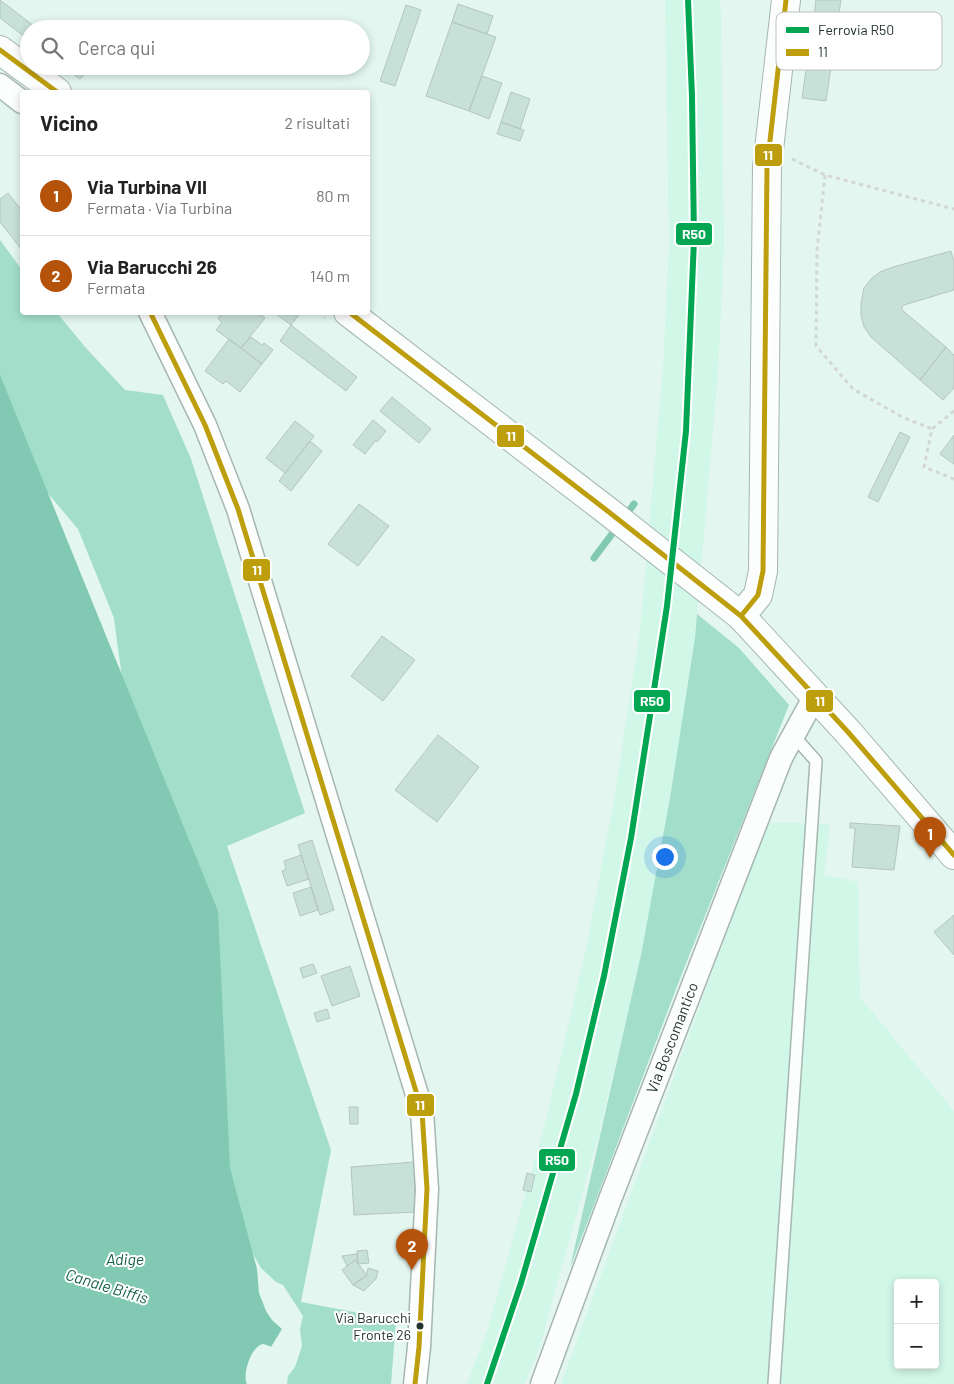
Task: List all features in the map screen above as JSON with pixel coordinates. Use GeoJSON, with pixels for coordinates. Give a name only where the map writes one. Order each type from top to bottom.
{"type":"FeatureCollection","features":[{"type":"Feature","properties":{"kind":"street"},"geometry":{"type":"LineString","coordinates":[[0,50],[20,65]]}},
{"type":"Feature","properties":{"kind":"street"},"geometry":{"type":"LineString","coordinates":[[741,616],[758,595],[764,571],[767,167],[778,70]]}},
{"type":"Feature","properties":{"kind":"street"},"geometry":{"type":"LineString","coordinates":[[34,75],[54,90]]}},
{"type":"Feature","properties":{"kind":"street"},"geometry":{"type":"LineString","coordinates":[[0,85],[20,100]]}},
{"type":"Feature","properties":{"kind":"street"},"geometry":{"type":"LineString","coordinates":[[151,315],[205,425],[238,509],[422,1111],[427,1189],[419,1347],[415,1384]]}},
{"type":"Feature","properties":{"kind":"street"},"geometry":{"type":"LineString","coordinates":[[337,315],[612,515],[741,616],[815,696],[954,855]]}},
{"type":"Feature","properties":{"kind":"street","name":"Via Boscomantico"},"geometry":{"type":"LineString","coordinates":[[542,1384],[616,1184],[781,758],[815,696]]}},
{"type":"Feature","properties":{"kind":"lane"},"geometry":{"type":"LineString","coordinates":[[774,1384],[816,761],[793,735]]}},
{"type":"Feature","properties":{"kind":"path"},"geometry":{"type":"LineString","coordinates":[[769,148],[825,174],[954,209]]}},
{"type":"Feature","properties":{"kind":"path"},"geometry":{"type":"LineString","coordinates":[[825,174],[817,251],[816,346],[853,389],[902,417],[932,429]]}},
{"type":"Feature","properties":{"kind":"path"},"geometry":{"type":"LineString","coordinates":[[954,411],[932,429],[924,467],[954,479]]}},
{"type":"Feature","properties":{"kind":"shaded area"},"geometry":{"type":"Polygon","coordinates":[[[665,0],[720,0],[721,16],[724,245],[718,372],[695,638],[670,798],[641,955],[599,1134],[540,1345],[525,1384],[467,1384],[488,1328],[546,1120],[587,944],[616,788],[640,631],[663,368],[669,245],[665,0]]]}},
{"type":"Feature","properties":{"kind":"shaded area"},"geometry":{"type":"Polygon","coordinates":[[[0,240],[20,267],[20,315],[59,315],[125,390],[163,395],[191,459],[305,813],[227,846],[331,1150],[301,1302],[396,1320],[391,1384],[287,1384],[288,1376],[295,1367],[302,1346],[300,1329],[303,1316],[283,1285],[276,1282],[261,1268],[220,1196],[130,738],[114,618],[78,529],[35,478],[0,427],[0,240]]]}},
{"type":"Feature","properties":{"kind":"shaded area"},"geometry":{"type":"Polygon","coordinates":[[[697,614],[739,648],[789,705],[681,976],[570,1268],[641,955],[670,798],[695,638],[697,614]]]}},
{"type":"Feature","properties":{"kind":"shaded area"},"geometry":{"type":"Polygon","coordinates":[[[767,823],[830,825],[824,875],[858,882],[860,997],[954,1111],[954,1384],[561,1384],[767,823]]]}},
{"type":"Feature","properties":{"kind":"water","name":"Adige"},"geometry":{"type":"Polygon","coordinates":[[[0,375],[218,911],[230,1168],[257,1269],[259,1293],[266,1311],[282,1329],[271,1347],[263,1344],[251,1355],[246,1374],[247,1384],[0,1384],[0,375]]]}},
{"type":"Feature","properties":{"kind":"building"},"geometry":{"type":"Polygon","coordinates":[[[0,0],[26,20],[20,20],[20,33],[0,18],[0,0]]]}},
{"type":"Feature","properties":{"kind":"building"},"geometry":{"type":"Polygon","coordinates":[[[816,0],[841,0],[839,12],[814,12],[816,0]]]}},
{"type":"Feature","properties":{"kind":"building"},"geometry":{"type":"Polygon","coordinates":[[[458,4],[493,16],[487,34],[452,22],[458,4]]]}},
{"type":"Feature","properties":{"kind":"building"},"geometry":{"type":"Polygon","coordinates":[[[406,5],[421,10],[395,86],[380,81],[406,5]]]}},
{"type":"Feature","properties":{"kind":"building"},"geometry":{"type":"Polygon","coordinates":[[[452,22],[496,37],[469,111],[426,96],[452,22]]]}},
{"type":"Feature","properties":{"kind":"building"},"geometry":{"type":"Polygon","coordinates":[[[806,70],[831,70],[826,101],[802,98],[806,70]]]}},
{"type":"Feature","properties":{"kind":"building"},"geometry":{"type":"Polygon","coordinates":[[[74,75],[84,75],[80,79],[74,75]]]}},
{"type":"Feature","properties":{"kind":"building"},"geometry":{"type":"Polygon","coordinates":[[[482,76],[502,83],[489,119],[469,111],[482,76]]]}},
{"type":"Feature","properties":{"kind":"building"},"geometry":{"type":"Polygon","coordinates":[[[511,92],[530,99],[520,129],[501,122],[511,92]]]}},
{"type":"Feature","properties":{"kind":"building"},"geometry":{"type":"Polygon","coordinates":[[[501,122],[524,130],[520,141],[497,134],[501,122]]]}},
{"type":"Feature","properties":{"kind":"building"},"geometry":{"type":"Polygon","coordinates":[[[8,193],[20,208],[20,247],[0,222],[0,199],[8,193]]]}},
{"type":"Feature","properties":{"kind":"building"},"geometry":{"type":"Polygon","coordinates":[[[951,251],[954,262],[954,290],[902,307],[902,310],[946,347],[920,380],[871,337],[864,327],[861,303],[864,288],[880,272],[951,251]]]}},
{"type":"Feature","properties":{"kind":"building"},"geometry":{"type":"Polygon","coordinates":[[[220,315],[261,315],[265,318],[241,348],[216,330],[222,322],[218,319],[220,315]]]}},
{"type":"Feature","properties":{"kind":"building"},"geometry":{"type":"Polygon","coordinates":[[[277,315],[299,315],[291,325],[277,315]]]}},
{"type":"Feature","properties":{"kind":"building"},"geometry":{"type":"Polygon","coordinates":[[[291,325],[357,377],[346,391],[280,341],[291,325]]]}},
{"type":"Feature","properties":{"kind":"building"},"geometry":{"type":"Polygon","coordinates":[[[251,337],[273,350],[262,364],[241,348],[251,337]]]}},
{"type":"Feature","properties":{"kind":"building"},"geometry":{"type":"Polygon","coordinates":[[[229,339],[262,364],[240,392],[226,381],[223,384],[205,371],[229,339]]]}},
{"type":"Feature","properties":{"kind":"building"},"geometry":{"type":"Polygon","coordinates":[[[946,347],[954,355],[954,388],[943,400],[920,380],[946,347]]]}},
{"type":"Feature","properties":{"kind":"building"},"geometry":{"type":"Polygon","coordinates":[[[392,397],[431,429],[419,443],[380,411],[392,397]]]}},
{"type":"Feature","properties":{"kind":"building"},"geometry":{"type":"Polygon","coordinates":[[[373,420],[386,431],[365,454],[353,445],[373,420]]]}},
{"type":"Feature","properties":{"kind":"building"},"geometry":{"type":"Polygon","coordinates":[[[295,421],[314,436],[285,473],[266,458],[295,421]]]}},
{"type":"Feature","properties":{"kind":"building"},"geometry":{"type":"Polygon","coordinates":[[[900,432],[910,437],[878,502],[868,497],[900,432]]]}},
{"type":"Feature","properties":{"kind":"building"},"geometry":{"type":"Polygon","coordinates":[[[954,435],[954,464],[940,454],[954,435]]]}},
{"type":"Feature","properties":{"kind":"building"},"geometry":{"type":"Polygon","coordinates":[[[310,441],[322,451],[291,491],[279,481],[310,441]]]}},
{"type":"Feature","properties":{"kind":"building"},"geometry":{"type":"Polygon","coordinates":[[[359,504],[389,526],[358,566],[328,544],[359,504]]]}},
{"type":"Feature","properties":{"kind":"building"},"geometry":{"type":"Polygon","coordinates":[[[382,636],[415,660],[383,701],[351,676],[382,636]]]}},
{"type":"Feature","properties":{"kind":"building"},"geometry":{"type":"Polygon","coordinates":[[[438,735],[479,767],[437,822],[395,790],[438,735]]]}},
{"type":"Feature","properties":{"kind":"building"},"geometry":{"type":"Polygon","coordinates":[[[850,823],[900,826],[894,870],[852,867],[855,828],[850,828],[850,823]]]}},
{"type":"Feature","properties":{"kind":"building"},"geometry":{"type":"Polygon","coordinates":[[[312,840],[334,910],[320,915],[298,845],[312,840]]]}},
{"type":"Feature","properties":{"kind":"building"},"geometry":{"type":"Polygon","coordinates":[[[301,855],[309,879],[287,886],[282,871],[286,869],[284,861],[301,855]]]}},
{"type":"Feature","properties":{"kind":"building"},"geometry":{"type":"Polygon","coordinates":[[[311,887],[318,910],[300,916],[293,893],[311,887]]]}},
{"type":"Feature","properties":{"kind":"building"},"geometry":{"type":"Polygon","coordinates":[[[954,915],[954,955],[934,932],[954,915]]]}},
{"type":"Feature","properties":{"kind":"building"},"geometry":{"type":"Polygon","coordinates":[[[313,964],[317,973],[303,978],[300,968],[313,964]]]}},
{"type":"Feature","properties":{"kind":"building"},"geometry":{"type":"Polygon","coordinates":[[[350,966],[360,996],[332,1006],[321,976],[350,966]]]}},
{"type":"Feature","properties":{"kind":"building"},"geometry":{"type":"Polygon","coordinates":[[[327,1009],[330,1018],[317,1022],[314,1013],[327,1009]]]}},
{"type":"Feature","properties":{"kind":"building"},"geometry":{"type":"Polygon","coordinates":[[[349,1107],[358,1107],[358,1124],[350,1124],[349,1107]]]}},
{"type":"Feature","properties":{"kind":"building"},"geometry":{"type":"Polygon","coordinates":[[[414,1162],[416,1212],[354,1215],[351,1167],[414,1162]]]}},
{"type":"Feature","properties":{"kind":"building"},"geometry":{"type":"Polygon","coordinates":[[[527,1173],[535,1175],[531,1192],[523,1190],[527,1173]]]}},
{"type":"Feature","properties":{"kind":"building"},"geometry":{"type":"Polygon","coordinates":[[[367,1250],[369,1263],[358,1264],[357,1251],[367,1250]]]}},
{"type":"Feature","properties":{"kind":"building"},"geometry":{"type":"Polygon","coordinates":[[[357,1254],[358,1264],[355,1260],[347,1266],[342,1256],[357,1254]]]}},
{"type":"Feature","properties":{"kind":"building"},"geometry":{"type":"Polygon","coordinates":[[[355,1260],[367,1275],[353,1285],[342,1270],[355,1260]]]}},
{"type":"Feature","properties":{"kind":"building"},"geometry":{"type":"Polygon","coordinates":[[[368,1268],[378,1271],[376,1279],[364,1291],[353,1285],[367,1275],[368,1268]]]}},
{"type":"Feature","properties":{"kind":"waterway"},"geometry":{"type":"LineString","coordinates":[[624,518],[634,504]]}},
{"type":"Feature","properties":{"kind":"waterway"},"geometry":{"type":"LineString","coordinates":[[594,558],[618,526]]}},
{"type":"Feature","properties":{"kind":"rail line","name":"R50"},"geometry":{"type":"LineString","coordinates":[[487,1384],[521,1283],[576,1094],[604,976],[631,838],[667,606],[686,431],[694,239],[692,96],[688,0]]}},
{"type":"Feature","properties":{"kind":"transit line","name":"11"},"geometry":{"type":"LineString","coordinates":[[785,12],[786,0]]}},
{"type":"Feature","properties":{"kind":"transit line","name":"11"},"geometry":{"type":"LineString","coordinates":[[0,50],[20,65]]}},
{"type":"Feature","properties":{"kind":"transit line","name":"11"},"geometry":{"type":"LineString","coordinates":[[741,616],[758,595],[763,571],[767,167],[778,70]]}},
{"type":"Feature","properties":{"kind":"transit line","name":"11"},"geometry":{"type":"LineString","coordinates":[[34,75],[54,90]]}},
{"type":"Feature","properties":{"kind":"transit line","name":"11"},"geometry":{"type":"LineString","coordinates":[[151,315],[205,425],[238,509],[422,1111],[427,1189],[419,1347],[415,1384]]}},
{"type":"Feature","properties":{"kind":"transit line","name":"11"},"geometry":{"type":"LineString","coordinates":[[353,315],[741,616],[848,732],[954,855]]}},
{"type":"Feature","properties":{"kind":"place","name":"Via Turbina VII"},"geometry":{"type":"Point","coordinates":[930,858]}},
{"type":"Feature","properties":{"kind":"place","name":"Via Barucchi 26"},"geometry":{"type":"Point","coordinates":[412,1270]}},
{"type":"Feature","properties":{"kind":"place","name":"Via Barucchi Fronte 26"},"geometry":{"type":"Point","coordinates":[420,1326]}},
{"type":"Feature","properties":{"kind":"water label","name":"Canale Biffis"},"geometry":{"type":"Point","coordinates":[107,1286]}}]}
